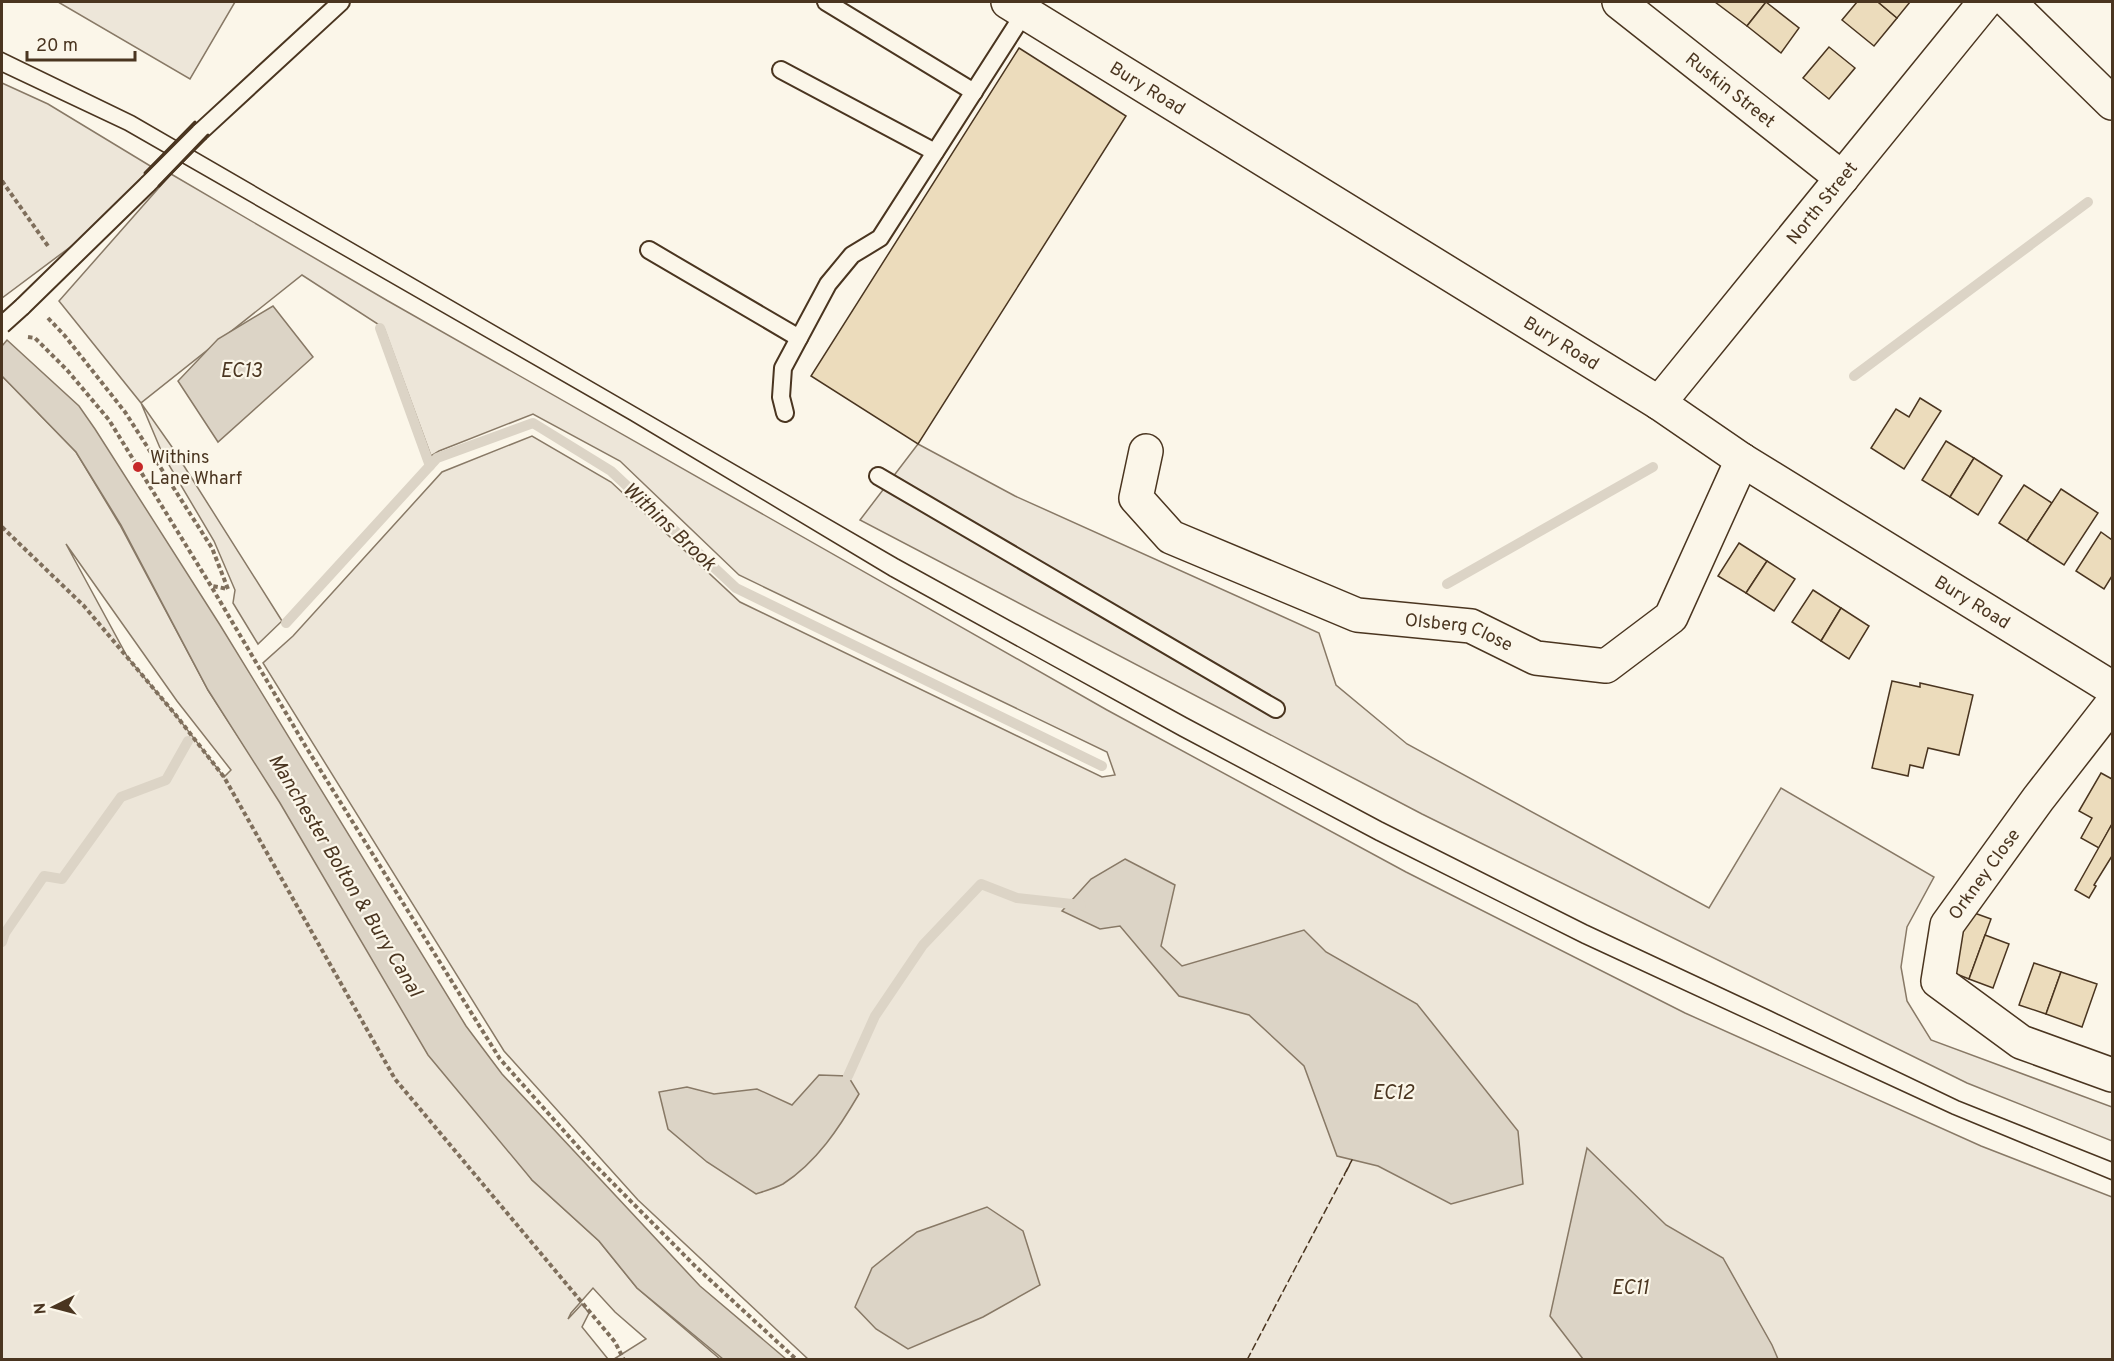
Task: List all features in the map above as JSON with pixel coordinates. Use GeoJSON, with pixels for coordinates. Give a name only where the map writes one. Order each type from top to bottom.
{"type":"FeatureCollection","features":[{"type":"Feature","properties":{"kind":"street","name":"Ruskin Street"},"geometry":{"type":"LineString","coordinates":[[1619,2],[1842,178]]}},
{"type":"Feature","properties":{"kind":"street","name":"North Street"},"geometry":{"type":"LineString","coordinates":[[1659,404],[1985,2]]}},
{"type":"Feature","properties":{"kind":"street"},"geometry":{"type":"LineString","coordinates":[[2009,2],[2112,103]]}},
{"type":"Feature","properties":{"kind":"street","name":"Bury Road"},"geometry":{"type":"LineString","coordinates":[[1016,7],[1659,404],[1742,460],[2112,688]]}},
{"type":"Feature","properties":{"kind":"street","name":"Olsberg Close"},"geometry":{"type":"LineString","coordinates":[[1146,450],[1136,498],[1171,537],[1357,615],[1471,626],[1536,658],[1606,666],[1671,617],[1742,460]]}},
{"type":"Feature","properties":{"kind":"street","name":"Orkney Close"},"geometry":{"type":"LineString","coordinates":[[2112,704],[2038,799],[1947,926],[1938,981],[2021,1042],[2112,1075]]}},
{"type":"Feature","properties":{"kind":"lane"},"geometry":{"type":"LineString","coordinates":[[2,325],[200,132],[341,2]]}},
{"type":"Feature","properties":{"kind":"lane"},"geometry":{"type":"LineString","coordinates":[[826,2],[974,92]]}},
{"type":"Feature","properties":{"kind":"lane"},"geometry":{"type":"LineString","coordinates":[[786,413],[781,397],[783,368],[828,284],[852,255],[879,238],[974,92],[1016,7]]}},
{"type":"Feature","properties":{"kind":"lane"},"geometry":{"type":"LineString","coordinates":[[781,70],[935,152]]}},
{"type":"Feature","properties":{"kind":"lane"},"geometry":{"type":"LineString","coordinates":[[649,250],[799,338]]}},
{"type":"Feature","properties":{"kind":"lane"},"geometry":{"type":"LineString","coordinates":[[878,476],[1276,709]]}},
{"type":"Feature","properties":{"kind":"path"},"geometry":{"type":"LineString","coordinates":[[2,181],[52,252]]}},
{"type":"Feature","properties":{"kind":"path"},"geometry":{"type":"LineString","coordinates":[[26,303],[65,336],[125,412],[212,548],[228,589],[212,586]]}},
{"type":"Feature","properties":{"kind":"path"},"geometry":{"type":"LineString","coordinates":[[24,337],[35,338],[67,370],[109,420],[212,586],[306,747],[500,1059],[588,1158],[696,1266],[797,1359]]}},
{"type":"Feature","properties":{"kind":"path"},"geometry":{"type":"LineString","coordinates":[[2,527],[84,606],[175,714],[224,777],[395,1079],[615,1342],[624,1359]]}},
{"type":"Feature","properties":{"kind":"shaded area"},"geometry":{"type":"Polygon","coordinates":[[[58,2],[235,2],[190,79],[58,2]]]}},
{"type":"Feature","properties":{"kind":"shaded area"},"geometry":{"type":"Polygon","coordinates":[[[2,83],[48,104],[152,167],[89,233],[2,298],[2,83]]]}},
{"type":"Feature","properties":{"kind":"shaded area"},"geometry":{"type":"Polygon","coordinates":[[[171,174],[388,301],[1107,710],[1406,872],[1685,1013],[1981,1146],[2112,1197],[2112,1359],[808,1359],[638,1200],[504,1051],[263,663],[293,636],[442,472],[532,436],[611,482],[740,602],[1102,777],[1115,775],[1107,752],[739,575],[620,461],[533,414],[431,456],[384,328],[302,275],[141,403],[59,301],[171,174]]]}},
{"type":"Feature","properties":{"kind":"shaded area"},"geometry":{"type":"Polygon","coordinates":[[[2,376],[76,452],[120,525],[208,690],[532,1180],[599,1241],[637,1288],[720,1359],[614,1359],[646,1339],[615,1312],[593,1288],[568,1319],[582,1304],[589,1313],[582,1327],[608,1359],[2,1359],[2,376]],[[66,544],[128,658],[224,777],[231,770],[177,701],[66,544]]]}},
{"type":"Feature","properties":{"kind":"shaded area"},"geometry":{"type":"Polygon","coordinates":[[[141,403],[172,447],[282,621],[258,644],[233,603],[235,590],[214,541],[163,455],[141,403]]]}},
{"type":"Feature","properties":{"kind":"shaded area"},"geometry":{"type":"Polygon","coordinates":[[[918,444],[1015,496],[1319,633],[1336,685],[1407,744],[1709,908],[1781,788],[1934,877],[1907,927],[1901,967],[1907,1001],[1931,1040],[2112,1107],[2112,1141],[1967,1083],[1422,814],[860,520],[918,444]]]}},
{"type":"Feature","properties":{"kind":"water","name":"EC13"},"geometry":{"type":"Polygon","coordinates":[[[273,306],[313,357],[218,442],[178,381],[218,339],[273,306]]]}},
{"type":"Feature","properties":{"kind":"water","name":"Manchester Bolton & Bury Canal"},"geometry":{"type":"Polygon","coordinates":[[[7,340],[79,406],[95,429],[220,625],[466,1026],[502,1074],[700,1286],[786,1359],[723,1359],[637,1288],[599,1241],[532,1180],[428,1055],[280,803],[208,690],[121,525],[76,452],[2,376],[2,346],[7,340]]]}},
{"type":"Feature","properties":{"kind":"water","name":"EC12"},"geometry":{"type":"Polygon","coordinates":[[[1125,859],[1175,885],[1161,946],[1182,966],[1304,930],[1326,952],[1417,1004],[1518,1131],[1523,1184],[1451,1204],[1378,1166],[1337,1156],[1304,1066],[1249,1015],[1179,996],[1120,926],[1100,929],[1062,911],[1091,879],[1125,859]]]}},
{"type":"Feature","properties":{"kind":"water"},"geometry":{"type":"Polygon","coordinates":[[[819,1075],[848,1076],[859,1094],[817,1155],[783,1184],[756,1194],[707,1162],[668,1129],[659,1092],[687,1087],[714,1094],[757,1089],[792,1105],[819,1075]]]}},
{"type":"Feature","properties":{"kind":"water","name":"EC11"},"geometry":{"type":"Polygon","coordinates":[[[1587,1148],[1666,1225],[1723,1258],[1778,1359],[1583,1359],[1550,1316],[1587,1148]]]}},
{"type":"Feature","properties":{"kind":"water"},"geometry":{"type":"Polygon","coordinates":[[[987,1207],[1023,1231],[1040,1285],[983,1317],[908,1349],[876,1329],[855,1307],[872,1268],[917,1232],[987,1207]]]}},
{"type":"Feature","properties":{"kind":"building"},"geometry":{"type":"Polygon","coordinates":[[[1715,2],[1766,2],[1747,26],[1715,2]]]}},
{"type":"Feature","properties":{"kind":"building"},"geometry":{"type":"Polygon","coordinates":[[[1766,2],[1799,28],[1781,53],[1747,26],[1766,2]]]}},
{"type":"Feature","properties":{"kind":"building"},"geometry":{"type":"Polygon","coordinates":[[[1857,2],[1878,2],[1897,18],[1874,46],[1842,20],[1857,2]]]}},
{"type":"Feature","properties":{"kind":"building"},"geometry":{"type":"Polygon","coordinates":[[[1878,2],[1910,2],[1897,18],[1878,2]]]}},
{"type":"Feature","properties":{"kind":"building"},"geometry":{"type":"Polygon","coordinates":[[[1829,47],[1855,68],[1829,99],[1803,78],[1829,47]]]}},
{"type":"Feature","properties":{"kind":"building"},"geometry":{"type":"Polygon","coordinates":[[[1019,48],[1126,116],[918,444],[811,376],[1019,48]]]}},
{"type":"Feature","properties":{"kind":"building"},"geometry":{"type":"Polygon","coordinates":[[[1920,398],[1941,411],[1904,469],[1871,448],[1896,409],[1909,417],[1920,398]]]}},
{"type":"Feature","properties":{"kind":"building"},"geometry":{"type":"Polygon","coordinates":[[[1946,441],[1974,458],[1950,497],[1922,480],[1946,441]]]}},
{"type":"Feature","properties":{"kind":"building"},"geometry":{"type":"Polygon","coordinates":[[[1974,458],[2002,476],[1978,515],[1950,497],[1974,458]]]}},
{"type":"Feature","properties":{"kind":"building"},"geometry":{"type":"Polygon","coordinates":[[[2024,485],[2052,503],[2027,541],[1999,523],[2024,485]]]}},
{"type":"Feature","properties":{"kind":"building"},"geometry":{"type":"Polygon","coordinates":[[[2061,489],[2098,513],[2064,565],[2027,541],[2061,489]]]}},
{"type":"Feature","properties":{"kind":"building"},"geometry":{"type":"Polygon","coordinates":[[[2101,532],[2112,540],[2112,576],[2104,589],[2076,571],[2101,532]]]}},
{"type":"Feature","properties":{"kind":"building"},"geometry":{"type":"Polygon","coordinates":[[[1739,543],[1767,561],[1746,593],[1718,576],[1739,543]]]}},
{"type":"Feature","properties":{"kind":"building"},"geometry":{"type":"Polygon","coordinates":[[[1767,561],[1795,579],[1774,611],[1746,593],[1767,561]]]}},
{"type":"Feature","properties":{"kind":"building"},"geometry":{"type":"Polygon","coordinates":[[[1813,590],[1841,608],[1821,641],[1792,622],[1813,590]]]}},
{"type":"Feature","properties":{"kind":"building"},"geometry":{"type":"Polygon","coordinates":[[[1841,608],[1869,626],[1849,659],[1821,641],[1841,608]]]}},
{"type":"Feature","properties":{"kind":"building"},"geometry":{"type":"Polygon","coordinates":[[[1892,681],[1920,687],[1920,683],[1973,695],[1959,755],[1928,748],[1923,768],[1910,765],[1908,776],[1872,768],[1892,681]]]}},
{"type":"Feature","properties":{"kind":"building"},"geometry":{"type":"Polygon","coordinates":[[[2101,773],[2112,779],[2112,824],[2099,848],[2081,838],[2092,818],[2079,811],[2101,773]]]}},
{"type":"Feature","properties":{"kind":"building"},"geometry":{"type":"Polygon","coordinates":[[[2112,824],[2112,856],[2094,885],[2096,886],[2089,898],[2075,890],[2112,824]]]}},
{"type":"Feature","properties":{"kind":"building"},"geometry":{"type":"Polygon","coordinates":[[[1966,910],[1991,919],[1969,979],[1944,969],[1966,910]]]}},
{"type":"Feature","properties":{"kind":"building"},"geometry":{"type":"Polygon","coordinates":[[[1985,935],[2009,944],[1993,988],[1969,979],[1985,935]]]}},
{"type":"Feature","properties":{"kind":"building"},"geometry":{"type":"Polygon","coordinates":[[[2034,963],[2061,972],[2046,1014],[2019,1005],[2034,963]]]}},
{"type":"Feature","properties":{"kind":"building"},"geometry":{"type":"Polygon","coordinates":[[[2061,972],[2097,984],[2082,1027],[2046,1014],[2061,972]]]}},
{"type":"Feature","properties":{"kind":"waterway"},"geometry":{"type":"LineString","coordinates":[[1854,376],[2088,202]]}},
{"type":"Feature","properties":{"kind":"waterway"},"geometry":{"type":"LineString","coordinates":[[380,328],[430,466]]}},
{"type":"Feature","properties":{"kind":"waterway","name":"Withins Brook"},"geometry":{"type":"LineString","coordinates":[[286,623],[437,458],[533,423],[611,471],[736,588],[1102,766]]}},
{"type":"Feature","properties":{"kind":"waterway"},"geometry":{"type":"LineString","coordinates":[[1447,584],[1653,467]]}},
{"type":"Feature","properties":{"kind":"waterway","name":"Withins Brook"},"geometry":{"type":"LineString","coordinates":[[2,942],[5,933],[44,876],[62,879],[121,797],[166,780],[188,741]]}},
{"type":"Feature","properties":{"kind":"waterway"},"geometry":{"type":"LineString","coordinates":[[848,1076],[875,1016],[923,945],[981,884],[1017,898],[1081,905]]}},
{"type":"Feature","properties":{"kind":"tram line"},"geometry":{"type":"LineString","coordinates":[[2,52],[134,116],[898,559],[1382,822],[1587,925],[1959,1101],[2112,1162]]}},
{"type":"Feature","properties":{"kind":"tram line"},"geometry":{"type":"LineString","coordinates":[[2,72],[125,130],[630,420],[890,576],[1180,736],[1376,840],[1582,943],[1952,1114],[2112,1180]]}},
{"type":"Feature","properties":{"kind":"fence"},"geometry":{"type":"LineString","coordinates":[[1247,1360],[1352,1160],[1344,1176]]}},
{"type":"Feature","properties":{"kind":"wall"},"geometry":{"type":"LineString","coordinates":[[145,173],[195,122]]}},
{"type":"Feature","properties":{"kind":"wall"},"geometry":{"type":"LineString","coordinates":[[159,186],[208,135]]}},
{"type":"Feature","properties":{"kind":"place","name":"Withins Lane Wharf"},"geometry":{"type":"Point","coordinates":[138,467]}}]}
